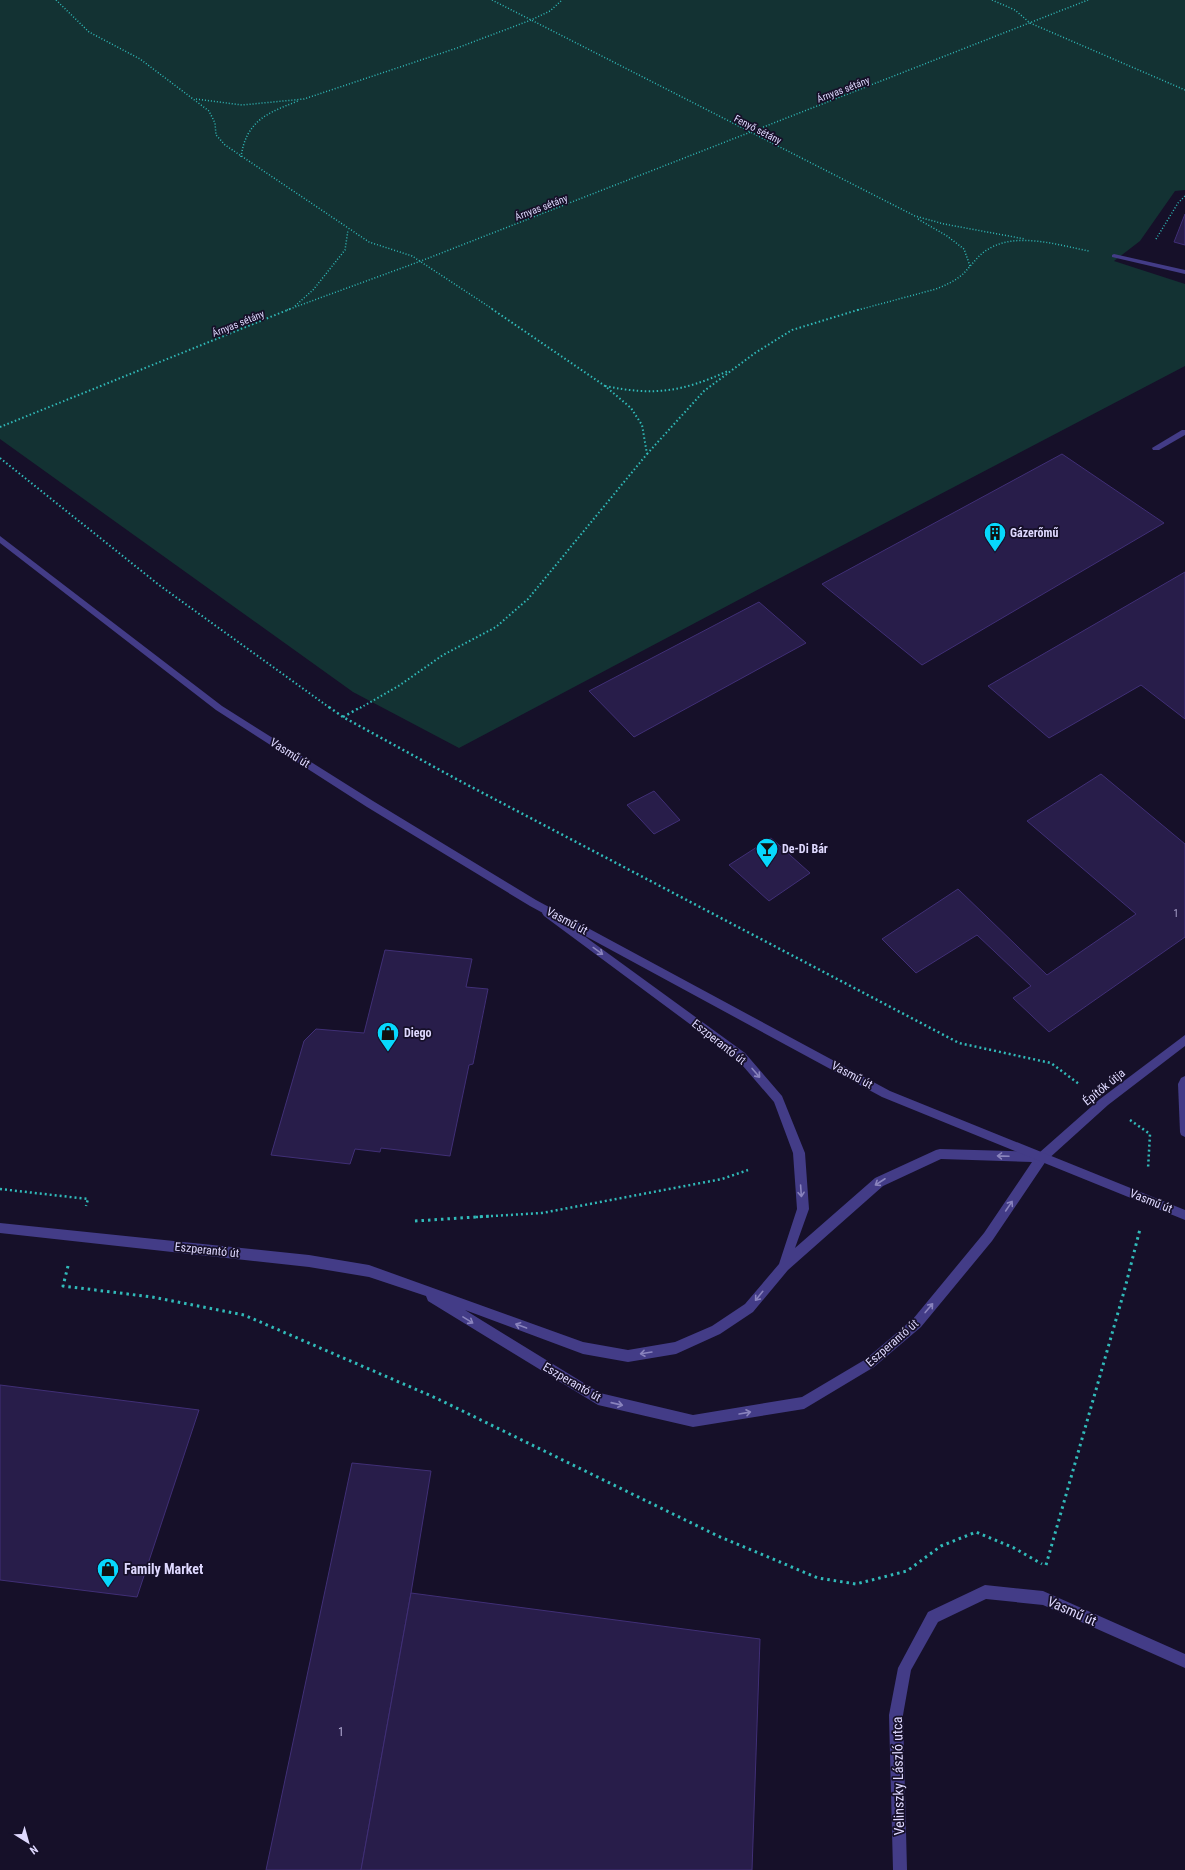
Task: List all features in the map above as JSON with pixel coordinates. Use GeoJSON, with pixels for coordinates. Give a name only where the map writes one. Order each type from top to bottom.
{"type":"FeatureCollection","features":[{"type":"Feature","properties":{"kind":"street"},"geometry":{"type":"LineString","coordinates":[[1114,256],[1185,272]]}},
{"type":"Feature","properties":{"kind":"street"},"geometry":{"type":"LineString","coordinates":[[1156,448],[1185,432]]}},
{"type":"Feature","properties":{"kind":"street","name":"Vasmű út"},"geometry":{"type":"LineString","coordinates":[[0,539],[219,708],[370,804],[533,903],[886,1094],[1185,1215]]}},
{"type":"Feature","properties":{"kind":"street","name":"Eszperantó út"},"geometry":{"type":"LineString","coordinates":[[533,903],[742,1056],[778,1099],[799,1153],[802,1209],[784,1266]]}},
{"type":"Feature","properties":{"kind":"street","name":"Építők útja"},"geometry":{"type":"LineString","coordinates":[[1042,1157],[1104,1102],[1185,1040]]}},
{"type":"Feature","properties":{"kind":"street"},"geometry":{"type":"LineString","coordinates":[[1185,1081],[1183,1084],[1185,1132]]}},
{"type":"Feature","properties":{"kind":"street","name":"Eszperantó út"},"geometry":{"type":"LineString","coordinates":[[0,1228],[309,1261],[369,1271],[583,1348],[628,1356],[676,1348],[716,1330],[749,1308],[784,1266],[879,1182],[940,1154],[1042,1157]]}},
{"type":"Feature","properties":{"kind":"street","name":"Eszperantó út"},"geometry":{"type":"LineString","coordinates":[[411,1285],[598,1399],[693,1421],[804,1403],[870,1363],[917,1323],[988,1237],[1042,1157]]}},
{"type":"Feature","properties":{"kind":"street","name":"Vasmű út"},"geometry":{"type":"LineString","coordinates":[[933,1617],[985,1592],[1043,1598],[1185,1661]]}},
{"type":"Feature","properties":{"kind":"street","name":"Velinszky László utca"},"geometry":{"type":"LineString","coordinates":[[900,1870],[896,1715],[905,1668],[933,1617]]}},
{"type":"Feature","properties":{"kind":"path"},"geometry":{"type":"LineString","coordinates":[[56,0],[89,32],[140,59],[195,98],[209,111],[215,123],[216,135],[225,145],[241,157],[315,205],[348,230],[369,242],[412,256],[421,261],[605,386],[632,408],[642,425],[647,454]]}},
{"type":"Feature","properties":{"kind":"path","name":"Fenyő sétány"},"geometry":{"type":"LineString","coordinates":[[492,0],[915,216],[944,224],[1114,256]]}},
{"type":"Feature","properties":{"kind":"path"},"geometry":{"type":"LineString","coordinates":[[241,157],[245,138],[258,119],[279,108],[457,48],[531,20],[550,11],[562,0]]}},
{"type":"Feature","properties":{"kind":"path"},"geometry":{"type":"LineString","coordinates":[[992,0],[1016,10],[1030,23],[1185,90]]}},
{"type":"Feature","properties":{"kind":"path","name":"Árnyas sétány"},"geometry":{"type":"LineString","coordinates":[[0,427],[293,308],[421,261],[1088,0]]}},
{"type":"Feature","properties":{"kind":"path"},"geometry":{"type":"LineString","coordinates":[[195,98],[219,103],[242,105],[304,99]]}},
{"type":"Feature","properties":{"kind":"path"},"geometry":{"type":"LineString","coordinates":[[1114,256],[1125,251],[1140,250],[1154,242],[1178,203],[1185,196]]}},
{"type":"Feature","properties":{"kind":"path"},"geometry":{"type":"LineString","coordinates":[[915,216],[948,236],[964,249],[970,266]]}},
{"type":"Feature","properties":{"kind":"path"},"geometry":{"type":"LineString","coordinates":[[293,308],[313,290],[344,250],[348,230]]}},
{"type":"Feature","properties":{"kind":"path"},"geometry":{"type":"LineString","coordinates":[[343,717],[400,685],[443,655],[496,627],[528,599],[647,454],[704,391],[733,369],[792,330],[950,283],[987,250],[1006,243],[1029,240]]}},
{"type":"Feature","properties":{"kind":"path"},"geometry":{"type":"LineString","coordinates":[[605,386],[631,392],[656,393],[704,382],[733,369]]}},
{"type":"Feature","properties":{"kind":"path"},"geometry":{"type":"LineString","coordinates":[[0,458],[159,585],[343,717],[467,784],[959,1042],[1051,1063]]}},
{"type":"Feature","properties":{"kind":"path"},"geometry":{"type":"LineString","coordinates":[[415,1221],[542,1213],[722,1179],[748,1170]]}},
{"type":"Feature","properties":{"kind":"path"},"geometry":{"type":"LineString","coordinates":[[0,1189],[88,1199]]}},
{"type":"Feature","properties":{"kind":"path"},"geometry":{"type":"LineString","coordinates":[[63,1286],[152,1297],[244,1315],[436,1398],[718,1536],[818,1578],[856,1584],[907,1571],[941,1546],[976,1532],[1014,1548],[1046,1566],[1125,1288],[1147,1200]]}},
{"type":"Feature","properties":{"kind":"green space"},"geometry":{"type":"Polygon","coordinates":[[[0,0],[1185,0],[1185,190],[1175,191],[1140,241],[1114,261],[1185,284],[1185,366],[459,748],[353,692],[0,439],[0,0]]]}},
{"type":"Feature","properties":{"kind":"building"},"geometry":{"type":"Polygon","coordinates":[[[1185,214],[1185,245],[1174,242],[1185,214]]]}},
{"type":"Feature","properties":{"kind":"building","name":"Gázerőmű"},"geometry":{"type":"Polygon","coordinates":[[[1062,454],[1164,523],[922,665],[822,584],[1062,454]]]}},
{"type":"Feature","properties":{"kind":"building"},"geometry":{"type":"Polygon","coordinates":[[[1185,572],[1185,719],[1141,685],[1049,738],[988,686],[1185,572]]]}},
{"type":"Feature","properties":{"kind":"building"},"geometry":{"type":"Polygon","coordinates":[[[759,602],[806,643],[634,737],[589,691],[759,602]]]}},
{"type":"Feature","properties":{"kind":"building"},"geometry":{"type":"Polygon","coordinates":[[[1101,774],[1185,844],[1185,937],[1049,1032],[1013,998],[1031,986],[977,935],[916,973],[882,939],[958,889],[1047,975],[1136,914],[1027,821],[1101,774]]]}},
{"type":"Feature","properties":{"kind":"building"},"geometry":{"type":"Polygon","coordinates":[[[654,791],[680,820],[654,834],[627,805],[654,791]]]}},
{"type":"Feature","properties":{"kind":"building"},"geometry":{"type":"Polygon","coordinates":[[[771,838],[810,873],[769,901],[729,865],[771,838]]]}},
{"type":"Feature","properties":{"kind":"building","name":"Diego"},"geometry":{"type":"Polygon","coordinates":[[[385,950],[472,959],[466,987],[488,989],[473,1064],[469,1065],[450,1156],[381,1148],[380,1152],[355,1149],[350,1164],[271,1155],[304,1041],[316,1029],[364,1033],[385,950]]]}},
{"type":"Feature","properties":{"kind":"building"},"geometry":{"type":"Polygon","coordinates":[[[0,1385],[199,1410],[137,1597],[0,1580],[0,1385]]]}},
{"type":"Feature","properties":{"kind":"building"},"geometry":{"type":"Polygon","coordinates":[[[352,1463],[431,1471],[411,1593],[361,1870],[266,1870],[352,1463]]]}},
{"type":"Feature","properties":{"kind":"building"},"geometry":{"type":"Polygon","coordinates":[[[411,1593],[760,1639],[752,1870],[361,1870],[411,1593]]]}},
{"type":"Feature","properties":{"kind":"place","name":"Gázerőmű"},"geometry":{"type":"Point","coordinates":[995,552]}},
{"type":"Feature","properties":{"kind":"place","name":"De-Di Bár"},"geometry":{"type":"Point","coordinates":[767,868]}},
{"type":"Feature","properties":{"kind":"place","name":"Diego"},"geometry":{"type":"Point","coordinates":[388,1052]}},
{"type":"Feature","properties":{"kind":"place","name":"Family Market"},"geometry":{"type":"Point","coordinates":[108,1588]}}]}
